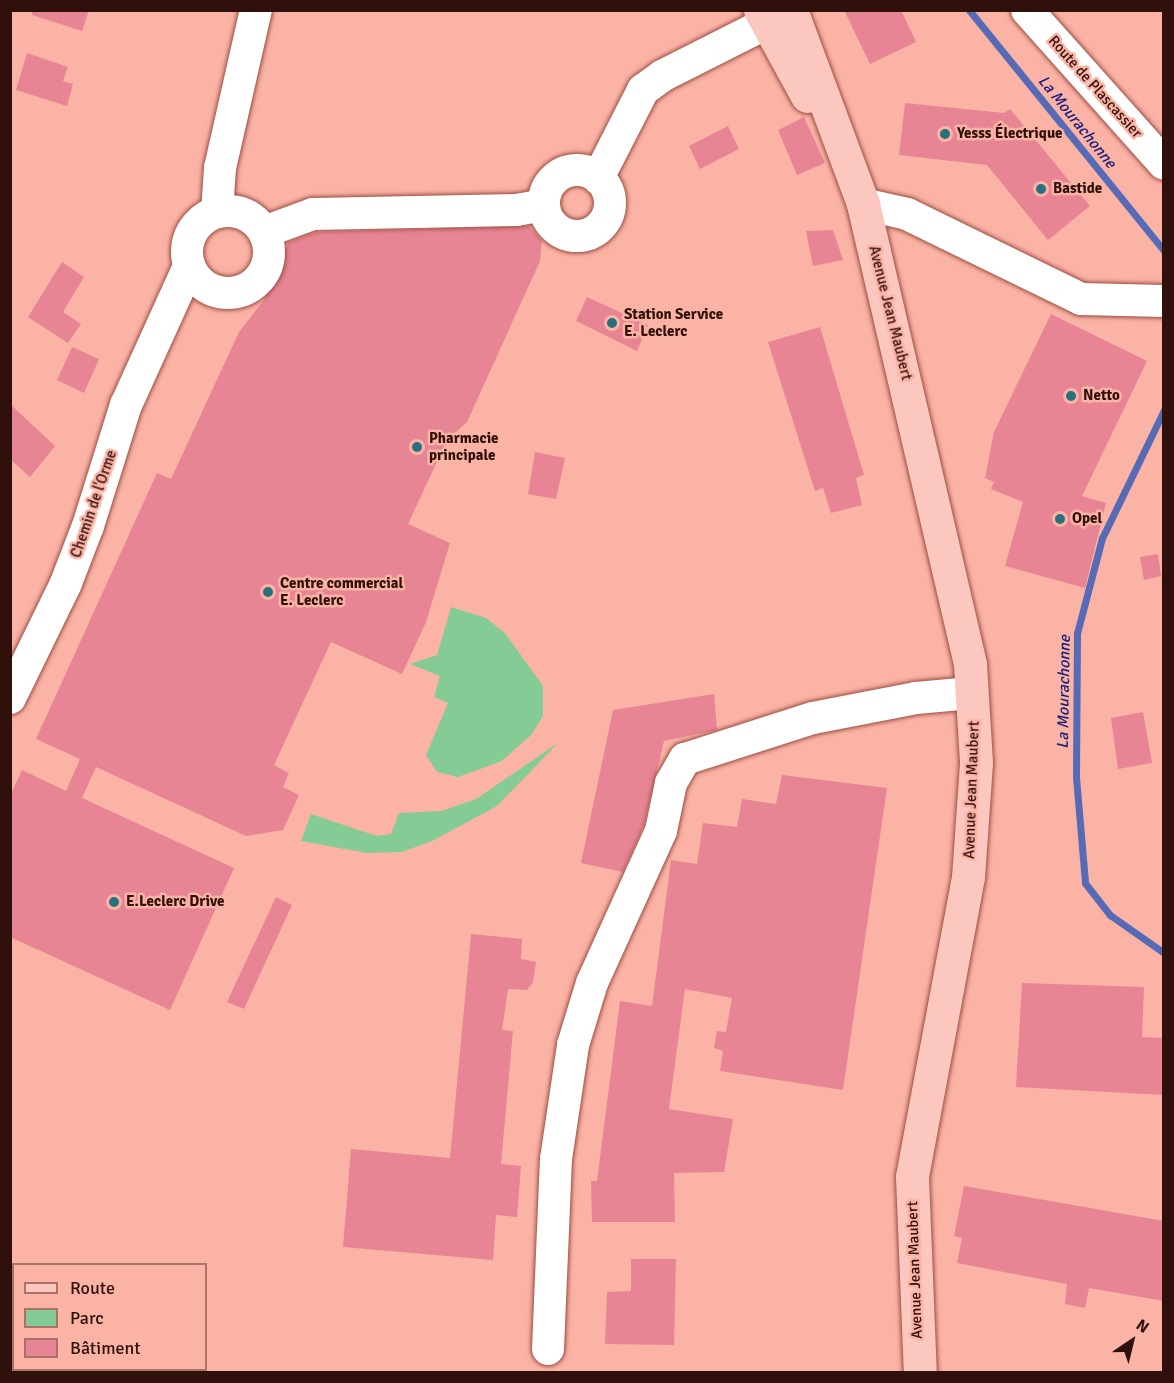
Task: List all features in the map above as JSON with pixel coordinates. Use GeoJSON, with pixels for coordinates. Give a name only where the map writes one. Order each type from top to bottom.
{"type":"FeatureCollection","features":[{"type":"Feature","properties":{"kind":"main road","name":"Avenue Jean Maubert"},"geometry":{"type":"LineString","coordinates":[[773,14],[798,82],[841,146],[863,204],[965,628],[976,763],[968,877],[912,1177],[921,1372]]}},
{"type":"Feature","properties":{"kind":"street"},"geometry":{"type":"LineString","coordinates":[[217,212],[220,168],[256,10]]}},
{"type":"Feature","properties":{"kind":"street","name":"Route de Plascassier"},"geometry":{"type":"LineString","coordinates":[[1027,10],[1164,164]]}},
{"type":"Feature","properties":{"kind":"street"},"geometry":{"type":"LineString","coordinates":[[598,178],[635,104],[652,82],[773,14]]}},
{"type":"Feature","properties":{"kind":"street"},"geometry":{"type":"LineString","coordinates":[[581,170],[598,178],[606,187],[610,212],[589,234],[559,231],[544,205],[551,183],[560,175],[581,170]]}},
{"type":"Feature","properties":{"kind":"street"},"geometry":{"type":"LineString","coordinates":[[863,204],[907,214],[1081,299],[1164,301]]}},
{"type":"Feature","properties":{"kind":"street"},"geometry":{"type":"LineString","coordinates":[[264,232],[313,214],[516,210],[544,205]]}},
{"type":"Feature","properties":{"kind":"street"},"geometry":{"type":"LineString","coordinates":[[217,212],[244,214],[264,232],[269,258],[257,281],[234,293],[198,277],[188,242],[194,229],[217,212]]}},
{"type":"Feature","properties":{"kind":"street","name":"Chemin de l'Orme"},"geometry":{"type":"LineString","coordinates":[[10,698],[88,526],[142,362],[173,309],[198,277]]}},
{"type":"Feature","properties":{"kind":"street"},"geometry":{"type":"LineString","coordinates":[[548,1349],[556,1160],[573,1045],[592,983],[662,831],[671,783],[685,759],[813,718],[915,698],[972,693]]}},
{"type":"Feature","properties":{"kind":"green space"},"geometry":{"type":"Polygon","coordinates":[[[451,607],[486,618],[505,633],[543,686],[543,716],[531,735],[502,761],[458,777],[437,772],[426,755],[448,703],[434,697],[440,676],[410,664],[437,655],[451,607]]]}},
{"type":"Feature","properties":{"kind":"green space"},"geometry":{"type":"Polygon","coordinates":[[[558,743],[497,806],[432,841],[402,852],[367,853],[301,841],[311,814],[377,836],[391,834],[399,813],[441,811],[476,799],[558,743]]]}},
{"type":"Feature","properties":{"kind":"building"},"geometry":{"type":"Polygon","coordinates":[[[32,10],[89,10],[82,31],[32,15],[32,10]]]}},
{"type":"Feature","properties":{"kind":"building"},"geometry":{"type":"Polygon","coordinates":[[[844,10],[901,10],[916,42],[870,64],[844,10]]]}},
{"type":"Feature","properties":{"kind":"building"},"geometry":{"type":"Polygon","coordinates":[[[27,53],[68,67],[63,81],[73,84],[67,106],[16,90],[27,53]]]}},
{"type":"Feature","properties":{"kind":"building"},"geometry":{"type":"Polygon","coordinates":[[[905,103],[1004,113],[1010,109],[1090,206],[1048,240],[987,165],[899,155],[905,103]]]}},
{"type":"Feature","properties":{"kind":"building"},"geometry":{"type":"Polygon","coordinates":[[[804,117],[825,163],[797,175],[778,130],[804,117]]]}},
{"type":"Feature","properties":{"kind":"building"},"geometry":{"type":"Polygon","coordinates":[[[728,126],[739,149],[700,169],[689,146],[728,126]]]}},
{"type":"Feature","properties":{"kind":"building"},"geometry":{"type":"Polygon","coordinates":[[[528,226],[542,240],[540,261],[467,422],[447,440],[408,524],[450,543],[426,622],[402,674],[331,642],[274,765],[289,773],[283,787],[299,795],[283,830],[246,836],[96,767],[82,798],[234,868],[170,1010],[10,937],[10,796],[22,770],[66,791],[80,759],[36,739],[157,473],[171,479],[239,332],[264,300],[289,242],[316,232],[528,226]]]}},
{"type":"Feature","properties":{"kind":"building"},"geometry":{"type":"Polygon","coordinates":[[[833,230],[843,260],[813,266],[806,231],[833,230]]]}},
{"type":"Feature","properties":{"kind":"building"},"geometry":{"type":"Polygon","coordinates":[[[62,262],[84,277],[63,312],[81,324],[68,343],[28,317],[62,262]]]}},
{"type":"Feature","properties":{"kind":"building","name":"Station Service E. Leclerc"},"geometry":{"type":"Polygon","coordinates":[[[587,297],[648,325],[637,351],[576,321],[587,297]]]}},
{"type":"Feature","properties":{"kind":"building"},"geometry":{"type":"Polygon","coordinates":[[[1051,314],[1147,361],[1082,496],[1106,503],[1085,588],[1005,566],[1023,502],[991,489],[994,482],[985,478],[994,432],[1051,314]]]}},
{"type":"Feature","properties":{"kind":"building"},"geometry":{"type":"Polygon","coordinates":[[[820,327],[864,475],[856,478],[862,505],[831,513],[823,488],[815,491],[768,342],[820,327]]]}},
{"type":"Feature","properties":{"kind":"building"},"geometry":{"type":"Polygon","coordinates":[[[72,347],[99,359],[84,393],[57,380],[72,347]]]}},
{"type":"Feature","properties":{"kind":"building"},"geometry":{"type":"Polygon","coordinates":[[[10,404],[55,446],[30,477],[10,459],[10,404]]]}},
{"type":"Feature","properties":{"kind":"building"},"geometry":{"type":"Polygon","coordinates":[[[535,452],[565,458],[556,499],[528,494],[535,452]]]}},
{"type":"Feature","properties":{"kind":"building"},"geometry":{"type":"Polygon","coordinates":[[[1158,554],[1161,576],[1144,580],[1140,557],[1158,554]]]}},
{"type":"Feature","properties":{"kind":"building"},"geometry":{"type":"Polygon","coordinates":[[[714,694],[717,730],[664,741],[644,825],[623,872],[581,863],[613,710],[714,694]]]}},
{"type":"Feature","properties":{"kind":"building"},"geometry":{"type":"Polygon","coordinates":[[[1143,712],[1152,763],[1118,769],[1111,718],[1143,712]]]}},
{"type":"Feature","properties":{"kind":"building"},"geometry":{"type":"Polygon","coordinates":[[[782,775],[887,788],[843,1090],[720,1071],[723,1051],[714,1048],[717,1031],[726,1032],[732,998],[685,989],[669,1109],[733,1119],[724,1172],[674,1173],[675,1222],[592,1222],[591,1181],[597,1181],[620,1001],[652,1006],[671,860],[697,864],[703,823],[737,827],[742,799],[776,804],[782,775]]]}},
{"type":"Feature","properties":{"kind":"building","name":"E.Leclerc Drive"},"geometry":{"type":"Polygon","coordinates":[[[276,897],[292,905],[244,1009],[227,1002],[276,897]]]}},
{"type":"Feature","properties":{"kind":"building"},"geometry":{"type":"Polygon","coordinates":[[[471,934],[522,939],[521,959],[536,962],[533,982],[527,990],[508,989],[502,1030],[513,1031],[501,1164],[521,1166],[517,1217],[496,1215],[493,1260],[343,1247],[351,1149],[450,1158],[471,934]]]}},
{"type":"Feature","properties":{"kind":"building"},"geometry":{"type":"Polygon","coordinates":[[[1022,983],[1144,987],[1142,1037],[1164,1038],[1164,1095],[1016,1087],[1022,983]]]}},
{"type":"Feature","properties":{"kind":"building"},"geometry":{"type":"Polygon","coordinates":[[[964,1186],[1164,1221],[1164,1301],[1089,1288],[1085,1308],[1065,1304],[1067,1284],[957,1263],[962,1238],[954,1236],[964,1186]]]}},
{"type":"Feature","properties":{"kind":"building"},"geometry":{"type":"Polygon","coordinates":[[[631,1259],[676,1259],[674,1345],[605,1344],[607,1292],[631,1291],[631,1259]]]}},
{"type":"Feature","properties":{"kind":"waterway","name":"La Mourachonne"},"geometry":{"type":"LineString","coordinates":[[969,10],[1164,251]]}},
{"type":"Feature","properties":{"kind":"waterway","name":"La Mourachonne"},"geometry":{"type":"LineString","coordinates":[[1164,410],[1102,538],[1077,633],[1076,777],[1085,883],[1110,915],[1164,953]]}},
{"type":"Feature","properties":{"kind":"place","name":"Yesss Électrique"},"geometry":{"type":"Point","coordinates":[945,134]}},
{"type":"Feature","properties":{"kind":"place","name":"Bastide"},"geometry":{"type":"Point","coordinates":[1041,189]}},
{"type":"Feature","properties":{"kind":"place","name":"Station Service E. Leclerc"},"geometry":{"type":"Point","coordinates":[612,323]}},
{"type":"Feature","properties":{"kind":"place","name":"Netto"},"geometry":{"type":"Point","coordinates":[1071,396]}},
{"type":"Feature","properties":{"kind":"place","name":"Pharmacie principale"},"geometry":{"type":"Point","coordinates":[417,447]}},
{"type":"Feature","properties":{"kind":"place","name":"Opel"},"geometry":{"type":"Point","coordinates":[1060,519]}},
{"type":"Feature","properties":{"kind":"place","name":"Centre commercial E. Leclerc"},"geometry":{"type":"Point","coordinates":[268,592]}},
{"type":"Feature","properties":{"kind":"place","name":"E.Leclerc Drive"},"geometry":{"type":"Point","coordinates":[114,902]}}]}
